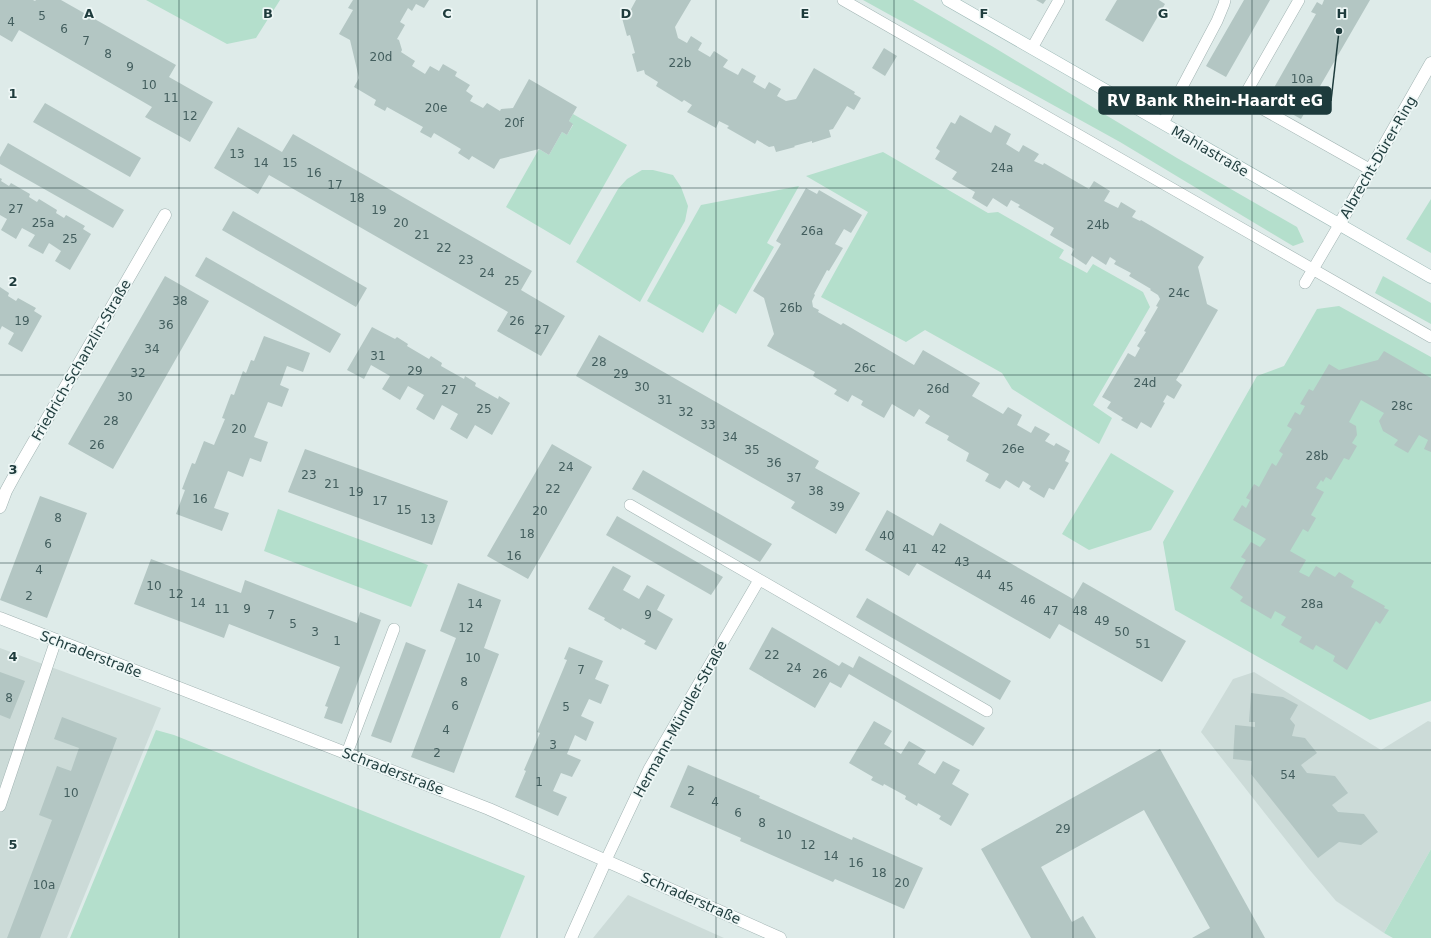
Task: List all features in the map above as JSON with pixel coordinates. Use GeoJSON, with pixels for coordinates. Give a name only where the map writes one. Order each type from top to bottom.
{"type":"FeatureCollection","features":[{"type":"Feature","properties":{"kind":"street","name":"Mahlastraße"},"geometry":{"type":"LineString","coordinates":[[948,0],[1431,277]]}},
{"type":"Feature","properties":{"kind":"street","name":"Albrecht-Dürer-Ring"},"geometry":{"type":"LineString","coordinates":[[1339,225],[1430,68]]}},
{"type":"Feature","properties":{"kind":"street","name":"Friedrich-Schanzlin-Straße"},"geometry":{"type":"LineString","coordinates":[[0,507],[3,490],[165,215]]}},
{"type":"Feature","properties":{"kind":"street","name":"Schraderstraße"},"geometry":{"type":"LineString","coordinates":[[0,618],[489,809],[780,938]]}},
{"type":"Feature","properties":{"kind":"street"},"geometry":{"type":"LineString","coordinates":[[571,938],[606,860]]}},
{"type":"Feature","properties":{"kind":"lane"},"geometry":{"type":"LineString","coordinates":[[843,0],[1431,337]]}},
{"type":"Feature","properties":{"kind":"lane"},"geometry":{"type":"LineString","coordinates":[[1032,48],[1058,0]]}},
{"type":"Feature","properties":{"kind":"lane"},"geometry":{"type":"LineString","coordinates":[[1163,124],[1217,21],[1225,0]]}},
{"type":"Feature","properties":{"kind":"lane"},"geometry":{"type":"LineString","coordinates":[[1299,0],[1243,98],[1371,170]]}},
{"type":"Feature","properties":{"kind":"lane"},"geometry":{"type":"LineString","coordinates":[[1305,283],[1339,225]]}},
{"type":"Feature","properties":{"kind":"lane"},"geometry":{"type":"LineString","coordinates":[[630,505],[987,711]]}},
{"type":"Feature","properties":{"kind":"lane","name":"Hermann-Mündler-Straße"},"geometry":{"type":"LineString","coordinates":[[606,860],[649,769],[759,580]]}},
{"type":"Feature","properties":{"kind":"lane"},"geometry":{"type":"LineString","coordinates":[[347,753],[394,629]]}},
{"type":"Feature","properties":{"kind":"lane"},"geometry":{"type":"LineString","coordinates":[[0,806],[56,640]]}},
{"type":"Feature","properties":{"kind":"shaded area"},"geometry":{"type":"Polygon","coordinates":[[[0,648],[161,708],[67,938],[0,938],[0,648]]]}},
{"type":"Feature","properties":{"kind":"shaded area"},"geometry":{"type":"Polygon","coordinates":[[[1254,672],[1381,750],[1428,721],[1431,722],[1431,849],[1384,933],[1336,901],[1308,868],[1201,732],[1233,679],[1254,672]]]}},
{"type":"Feature","properties":{"kind":"shaded area"},"geometry":{"type":"Polygon","coordinates":[[[628,895],[724,938],[593,938],[628,895]]]}},
{"type":"Feature","properties":{"kind":"green space"},"geometry":{"type":"Polygon","coordinates":[[[146,0],[280,0],[256,38],[227,44],[146,0]]]}},
{"type":"Feature","properties":{"kind":"green space"},"geometry":{"type":"Polygon","coordinates":[[[863,0],[913,0],[1177,158],[1297,227],[1304,242],[1293,246],[1120,142],[863,0]]]}},
{"type":"Feature","properties":{"kind":"green space"},"geometry":{"type":"Polygon","coordinates":[[[573,114],[627,145],[570,245],[506,207],[539,149],[549,155],[562,132],[567,135],[573,125],[569,121],[573,114]]]}},
{"type":"Feature","properties":{"kind":"green space"},"geometry":{"type":"Polygon","coordinates":[[[883,152],[988,213],[998,212],[1064,250],[1059,258],[1087,273],[1093,264],[1143,292],[1150,307],[1093,405],[1112,418],[1099,444],[1012,389],[1002,373],[925,330],[906,342],[821,297],[868,212],[806,176],[883,152]]]}},
{"type":"Feature","properties":{"kind":"green space"},"geometry":{"type":"Polygon","coordinates":[[[642,170],[653,170],[673,175],[681,187],[688,206],[685,221],[640,302],[576,262],[618,189],[627,179],[642,170]]]}},
{"type":"Feature","properties":{"kind":"green space"},"geometry":{"type":"Polygon","coordinates":[[[799,186],[767,243],[774,247],[736,314],[719,304],[703,333],[647,301],[701,205],[799,186]]]}},
{"type":"Feature","properties":{"kind":"green space"},"geometry":{"type":"Polygon","coordinates":[[[1431,199],[1431,253],[1406,239],[1431,199]]]}},
{"type":"Feature","properties":{"kind":"green space"},"geometry":{"type":"Polygon","coordinates":[[[1383,276],[1431,303],[1431,324],[1375,293],[1383,276]]]}},
{"type":"Feature","properties":{"kind":"green space"},"geometry":{"type":"Polygon","coordinates":[[[1339,306],[1431,357],[1431,701],[1370,720],[1175,610],[1163,542],[1257,376],[1284,366],[1317,309],[1339,306]]]}},
{"type":"Feature","properties":{"kind":"green space"},"geometry":{"type":"Polygon","coordinates":[[[1111,453],[1174,491],[1151,530],[1089,550],[1062,534],[1111,453]]]}},
{"type":"Feature","properties":{"kind":"green space"},"geometry":{"type":"Polygon","coordinates":[[[278,509],[428,565],[411,607],[264,551],[278,509]]]}},
{"type":"Feature","properties":{"kind":"green space"},"geometry":{"type":"Polygon","coordinates":[[[156,730],[174,735],[525,876],[500,938],[70,938],[156,730]]]}},
{"type":"Feature","properties":{"kind":"green space"},"geometry":{"type":"Polygon","coordinates":[[[1431,849],[1431,938],[1393,938],[1384,933],[1431,849]]]}},
{"type":"Feature","properties":{"kind":"building"},"geometry":{"type":"Polygon","coordinates":[[[0,0],[61,0],[176,65],[169,77],[213,102],[190,142],[145,117],[152,107],[19,30],[12,42],[0,35],[0,0]]]}},
{"type":"Feature","properties":{"kind":"building"},"geometry":{"type":"Polygon","coordinates":[[[353,0],[429,0],[424,8],[416,4],[412,11],[408,8],[400,22],[405,25],[397,39],[399,40],[402,50],[401,52],[415,61],[412,66],[425,74],[430,66],[439,71],[443,64],[457,72],[455,76],[470,85],[466,91],[473,96],[470,101],[483,108],[487,103],[500,111],[501,109],[513,108],[529,79],[577,107],[569,121],[573,124],[567,135],[562,132],[549,155],[539,149],[500,159],[494,169],[472,156],[469,160],[458,153],[461,149],[434,133],[431,138],[420,132],[423,127],[387,107],[385,111],[374,105],[376,100],[354,87],[359,78],[350,40],[339,34],[353,10],[348,8],[353,0]]]}},
{"type":"Feature","properties":{"kind":"building"},"geometry":{"type":"Polygon","coordinates":[[[636,0],[691,0],[675,27],[678,38],[687,43],[691,36],[702,43],[698,50],[710,57],[714,51],[728,60],[723,67],[738,75],[742,68],[756,76],[753,82],[765,89],[769,82],[781,89],[777,96],[786,101],[796,99],[814,68],[855,92],[854,94],[861,98],[854,110],[847,106],[833,129],[829,130],[831,137],[776,152],[774,146],[769,147],[757,140],[755,144],[727,128],[729,126],[719,121],[716,128],[687,112],[692,105],[684,100],[682,102],[656,86],[658,82],[645,74],[644,70],[637,72],[632,54],[635,53],[630,35],[627,36],[622,18],[630,15],[630,11],[636,0]]]}},
{"type":"Feature","properties":{"kind":"building"},"geometry":{"type":"Polygon","coordinates":[[[1036,0],[1046,0],[1043,4],[1036,0]]]}},
{"type":"Feature","properties":{"kind":"building"},"geometry":{"type":"Polygon","coordinates":[[[1117,0],[1159,0],[1165,4],[1143,42],[1105,20],[1117,0]]]}},
{"type":"Feature","properties":{"kind":"building"},"geometry":{"type":"Polygon","coordinates":[[[1244,0],[1270,0],[1226,77],[1206,66],[1244,0]]]}},
{"type":"Feature","properties":{"kind":"building"},"geometry":{"type":"Polygon","coordinates":[[[1324,0],[1370,0],[1301,119],[1267,100],[1316,14],[1311,12],[1317,2],[1322,5],[1324,0]]]}},
{"type":"Feature","properties":{"kind":"building"},"geometry":{"type":"Polygon","coordinates":[[[884,48],[897,56],[885,76],[872,68],[884,48]]]}},
{"type":"Feature","properties":{"kind":"building"},"geometry":{"type":"Polygon","coordinates":[[[45,103],[141,158],[130,177],[33,122],[45,103]]]}},
{"type":"Feature","properties":{"kind":"building"},"geometry":{"type":"Polygon","coordinates":[[[960,115],[991,133],[995,125],[1011,134],[1006,144],[1019,152],[1023,145],[1039,154],[1034,161],[1043,165],[1044,163],[1089,189],[1094,181],[1110,191],[1104,201],[1118,208],[1121,202],[1136,211],[1132,217],[1140,221],[1141,220],[1204,257],[1198,267],[1207,304],[1218,310],[1182,373],[1181,372],[1176,380],[1182,385],[1174,399],[1167,395],[1163,402],[1165,403],[1151,428],[1141,422],[1137,429],[1121,420],[1123,418],[1107,408],[1111,402],[1102,397],[1128,353],[1135,357],[1140,348],[1137,346],[1146,332],[1144,331],[1158,307],[1156,306],[1160,299],[1158,295],[1129,276],[1131,273],[1114,264],[1116,261],[1110,257],[1106,265],[1092,256],[1086,265],[1071,255],[1074,249],[1050,235],[1054,228],[1018,207],[1020,205],[1011,200],[1007,207],[993,198],[987,207],[972,198],[975,192],[952,179],[957,172],[935,159],[940,151],[936,148],[951,122],[955,124],[960,115]]]}},
{"type":"Feature","properties":{"kind":"building"},"geometry":{"type":"Polygon","coordinates":[[[238,127],[282,152],[293,134],[532,271],[521,290],[565,316],[541,356],[497,331],[508,312],[269,175],[258,194],[214,168],[238,127]]]}},
{"type":"Feature","properties":{"kind":"building"},"geometry":{"type":"Polygon","coordinates":[[[8,143],[124,210],[113,228],[0,164],[0,157],[8,143]]]}},
{"type":"Feature","properties":{"kind":"building"},"geometry":{"type":"Polygon","coordinates":[[[0,178],[2,179],[1,181],[9,186],[11,183],[30,194],[29,197],[37,202],[39,199],[57,210],[56,213],[64,218],[66,215],[85,226],[83,229],[91,234],[70,270],[55,261],[61,251],[49,243],[43,254],[28,246],[35,235],[22,228],[16,239],[1,230],[7,219],[0,215],[0,178]]]}},
{"type":"Feature","properties":{"kind":"building"},"geometry":{"type":"Polygon","coordinates":[[[806,188],[817,194],[819,190],[862,215],[851,233],[844,229],[835,244],[843,248],[829,271],[827,270],[814,294],[815,295],[812,301],[813,307],[819,310],[818,312],[841,325],[843,323],[914,365],[923,350],[980,383],[972,396],[1003,414],[1008,407],[1022,415],[1017,425],[1031,433],[1035,426],[1050,434],[1045,441],[1054,446],[1056,443],[1070,451],[1065,461],[1069,463],[1054,490],[1049,488],[1044,498],[1029,489],[1031,486],[1023,481],[1019,488],[1006,480],[1000,489],[985,481],[989,474],[966,461],[969,453],[947,440],[949,436],[925,423],[930,416],[919,409],[914,417],[892,404],[884,418],[861,405],[863,401],[852,395],[848,402],[834,394],[837,390],[813,376],[815,372],[767,346],[774,334],[764,298],[753,291],[781,244],[776,241],[806,188]]]}},
{"type":"Feature","properties":{"kind":"building"},"geometry":{"type":"Polygon","coordinates":[[[233,211],[367,288],[356,307],[222,230],[233,211]]]}},
{"type":"Feature","properties":{"kind":"building"},"geometry":{"type":"Polygon","coordinates":[[[206,257],[341,334],[330,353],[195,276],[206,257]]]}},
{"type":"Feature","properties":{"kind":"building"},"geometry":{"type":"Polygon","coordinates":[[[165,276],[209,301],[113,469],[68,444],[165,276]]]}},
{"type":"Feature","properties":{"kind":"building"},"geometry":{"type":"Polygon","coordinates":[[[0,287],[9,293],[8,296],[16,301],[18,298],[36,308],[34,311],[42,316],[22,352],[8,344],[14,333],[2,326],[0,330],[0,287]]]}},
{"type":"Feature","properties":{"kind":"building"},"geometry":{"type":"Polygon","coordinates":[[[372,327],[395,339],[397,337],[408,344],[407,346],[429,359],[431,356],[442,363],[441,366],[464,379],[465,376],[476,383],[475,386],[498,399],[499,396],[510,403],[492,435],[475,425],[467,439],[450,429],[458,414],[442,405],[434,420],[416,409],[424,395],[408,386],[400,400],[382,389],[390,376],[371,365],[364,379],[347,370],[372,327]]]}},
{"type":"Feature","properties":{"kind":"building"},"geometry":{"type":"Polygon","coordinates":[[[599,335],[819,461],[815,468],[860,493],[836,534],[791,508],[795,502],[576,376],[599,335]]]}},
{"type":"Feature","properties":{"kind":"building"},"geometry":{"type":"Polygon","coordinates":[[[264,336],[310,353],[303,372],[287,366],[280,385],[289,389],[282,407],[268,402],[254,437],[268,442],[261,462],[250,458],[243,477],[228,471],[214,508],[229,513],[222,531],[176,514],[185,490],[182,489],[192,463],[195,464],[204,441],[214,445],[225,419],[222,418],[231,394],[234,395],[243,371],[246,373],[251,360],[254,361],[264,336]]]}},
{"type":"Feature","properties":{"kind":"building"},"geometry":{"type":"Polygon","coordinates":[[[1384,351],[1431,378],[1431,452],[1424,449],[1428,440],[1419,435],[1408,453],[1394,445],[1398,440],[1383,431],[1379,421],[1384,413],[1361,400],[1349,422],[1356,426],[1357,435],[1352,443],[1357,446],[1349,460],[1344,458],[1331,480],[1326,477],[1323,482],[1321,480],[1316,488],[1324,492],[1311,515],[1316,518],[1308,532],[1303,529],[1290,551],[1306,560],[1299,572],[1309,577],[1316,566],[1335,577],[1339,572],[1354,581],[1351,587],[1385,606],[1384,608],[1389,610],[1380,624],[1376,621],[1347,670],[1333,661],[1335,656],[1316,645],[1313,650],[1299,642],[1302,637],[1281,625],[1286,617],[1275,611],[1271,619],[1240,601],[1243,597],[1230,588],[1246,560],[1241,557],[1251,542],[1260,547],[1266,539],[1233,520],[1242,505],[1246,508],[1250,500],[1246,498],[1254,484],[1259,487],[1272,463],[1276,466],[1283,454],[1279,451],[1292,429],[1287,426],[1295,412],[1300,415],[1305,406],[1300,404],[1309,389],[1313,391],[1329,364],[1339,370],[1378,360],[1384,351]]]}},
{"type":"Feature","properties":{"kind":"building"},"geometry":{"type":"Polygon","coordinates":[[[552,444],[592,467],[528,579],[487,556],[552,444]]]}},
{"type":"Feature","properties":{"kind":"building"},"geometry":{"type":"Polygon","coordinates":[[[305,449],[448,501],[432,545],[288,492],[305,449]]]}},
{"type":"Feature","properties":{"kind":"building"},"geometry":{"type":"Polygon","coordinates":[[[643,470],[772,544],[760,562],[632,489],[643,470]]]}},
{"type":"Feature","properties":{"kind":"building"},"geometry":{"type":"Polygon","coordinates":[[[40,496],[87,513],[47,618],[0,600],[40,496]]]}},
{"type":"Feature","properties":{"kind":"building"},"geometry":{"type":"Polygon","coordinates":[[[887,510],[933,536],[940,523],[1073,599],[1083,582],[1186,641],[1162,682],[1059,624],[1050,639],[917,563],[909,576],[865,550],[887,510]]]}},
{"type":"Feature","properties":{"kind":"building"},"geometry":{"type":"Polygon","coordinates":[[[617,516],[723,577],[711,595],[606,535],[617,516]]]}},
{"type":"Feature","properties":{"kind":"building"},"geometry":{"type":"Polygon","coordinates":[[[151,559],[241,593],[245,580],[357,623],[360,612],[381,620],[342,724],[324,718],[328,707],[325,706],[340,667],[229,624],[224,638],[134,604],[151,559]]]}},
{"type":"Feature","properties":{"kind":"building"},"geometry":{"type":"Polygon","coordinates":[[[613,566],[631,576],[623,590],[639,599],[647,585],[665,595],[657,610],[673,619],[656,650],[644,644],[646,641],[622,628],[621,630],[604,620],[605,618],[588,609],[613,566]]]}},
{"type":"Feature","properties":{"kind":"building"},"geometry":{"type":"Polygon","coordinates":[[[458,583],[501,600],[484,648],[499,654],[454,773],[411,757],[456,638],[440,631],[458,583]]]}},
{"type":"Feature","properties":{"kind":"building"},"geometry":{"type":"Polygon","coordinates":[[[867,598],[1011,681],[1000,700],[856,617],[867,598]]]}},
{"type":"Feature","properties":{"kind":"building"},"geometry":{"type":"Polygon","coordinates":[[[772,627],[839,666],[842,662],[853,668],[859,656],[985,728],[973,746],[849,674],[841,688],[830,682],[815,708],[749,669],[772,627]]]}},
{"type":"Feature","properties":{"kind":"building"},"geometry":{"type":"Polygon","coordinates":[[[406,642],[426,650],[391,743],[371,736],[406,642]]]}},
{"type":"Feature","properties":{"kind":"building"},"geometry":{"type":"Polygon","coordinates":[[[569,647],[603,661],[595,679],[609,685],[601,704],[589,699],[581,716],[594,722],[586,741],[575,735],[567,754],[581,760],[572,777],[561,773],[553,791],[567,797],[558,816],[515,797],[526,771],[524,770],[540,733],[537,732],[567,660],[564,659],[569,647]]]}},
{"type":"Feature","properties":{"kind":"building"},"geometry":{"type":"Polygon","coordinates":[[[0,672],[25,681],[10,719],[0,715],[0,672]]]}},
{"type":"Feature","properties":{"kind":"building"},"geometry":{"type":"Polygon","coordinates":[[[1251,693],[1283,697],[1298,705],[1290,719],[1295,725],[1292,736],[1305,738],[1317,753],[1301,765],[1307,773],[1335,776],[1348,793],[1332,805],[1338,812],[1364,814],[1378,832],[1361,845],[1339,842],[1318,858],[1251,774],[1252,761],[1233,759],[1235,725],[1255,727],[1255,722],[1249,722],[1251,693]]]}},
{"type":"Feature","properties":{"kind":"building"},"geometry":{"type":"Polygon","coordinates":[[[62,717],[117,738],[40,938],[7,938],[52,820],[39,815],[57,766],[71,771],[79,748],[54,739],[62,717]]]}},
{"type":"Feature","properties":{"kind":"building"},"geometry":{"type":"Polygon","coordinates":[[[874,721],[892,731],[884,744],[901,754],[909,741],[926,751],[918,764],[935,774],[943,761],[960,770],[952,784],[969,794],[951,826],[939,819],[941,816],[918,803],[917,806],[905,799],[906,796],[884,784],[883,786],[871,780],[873,777],[849,763],[874,721]]]}},
{"type":"Feature","properties":{"kind":"building"},"geometry":{"type":"Polygon","coordinates":[[[1160,749],[1265,938],[1192,938],[1210,928],[1144,810],[1041,867],[1072,922],[1083,916],[1096,938],[1031,938],[981,849],[1160,749]]]}},
{"type":"Feature","properties":{"kind":"building"},"geometry":{"type":"Polygon","coordinates":[[[688,765],[760,796],[759,798],[852,840],[853,837],[923,868],[904,909],[835,879],[833,882],[740,841],[741,838],[670,807],[688,765]]]}},
{"type":"Feature","properties":{"kind":"place","name":"RV Bank Rhein-Haardt eG"},"geometry":{"type":"Point","coordinates":[1339,31]}}]}
